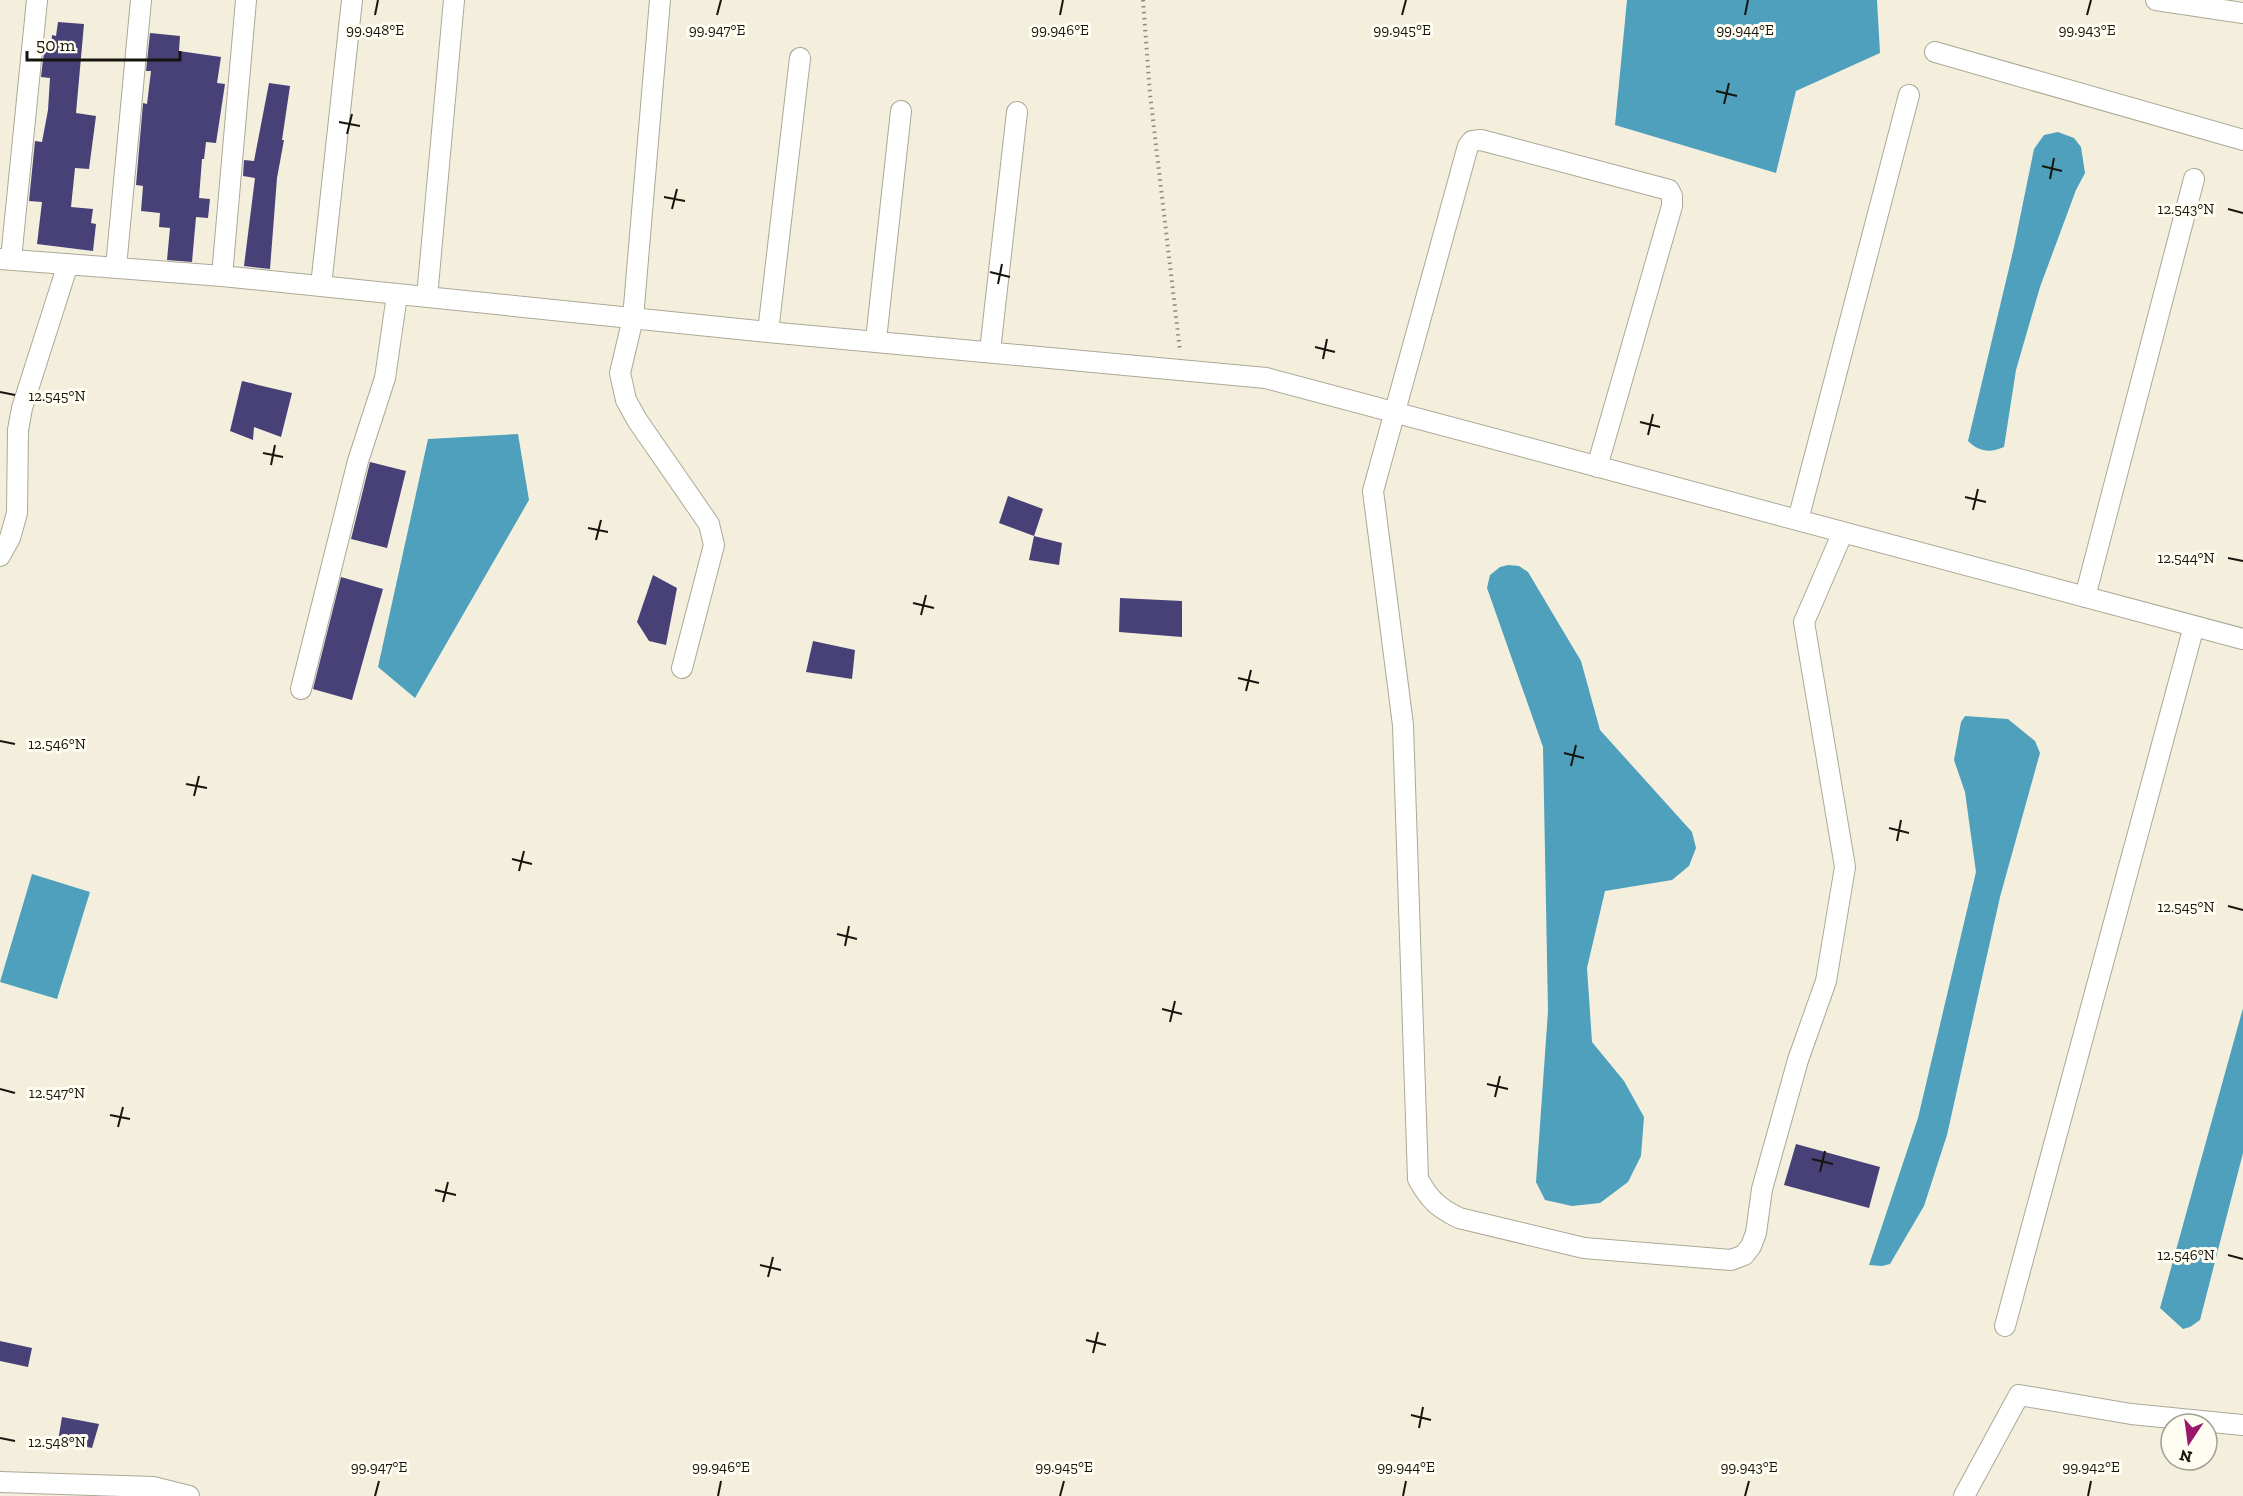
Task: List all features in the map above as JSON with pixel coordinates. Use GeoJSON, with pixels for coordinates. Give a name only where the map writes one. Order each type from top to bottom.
{"type":"FeatureCollection","features":[{"type":"Feature","properties":{"kind":"street"},"geometry":{"type":"LineString","coordinates":[[37,0],[6,259],[222,276],[768,332],[876,340],[1266,378],[2243,639]]}},
{"type":"Feature","properties":{"kind":"street"},"geometry":{"type":"LineString","coordinates":[[116,267],[141,0]]}},
{"type":"Feature","properties":{"kind":"street"},"geometry":{"type":"LineString","coordinates":[[222,276],[246,0]]}},
{"type":"Feature","properties":{"kind":"street"},"geometry":{"type":"LineString","coordinates":[[321,286],[352,0]]}},
{"type":"Feature","properties":{"kind":"street"},"geometry":{"type":"LineString","coordinates":[[427,297],[454,0]]}},
{"type":"Feature","properties":{"kind":"street"},"geometry":{"type":"LineString","coordinates":[[660,0],[633,318],[620,373],[626,400],[709,524],[714,545],[682,668]]}},
{"type":"Feature","properties":{"kind":"street"},"geometry":{"type":"LineString","coordinates":[[2156,0],[2238,8]]}},
{"type":"Feature","properties":{"kind":"street"},"geometry":{"type":"LineString","coordinates":[[1935,52],[2243,140]]}},
{"type":"Feature","properties":{"kind":"street"},"geometry":{"type":"LineString","coordinates":[[768,332],[800,57]]}},
{"type":"Feature","properties":{"kind":"street"},"geometry":{"type":"LineString","coordinates":[[1798,520],[1909,95]]}},
{"type":"Feature","properties":{"kind":"street"},"geometry":{"type":"LineString","coordinates":[[876,340],[902,111]]}},
{"type":"Feature","properties":{"kind":"street"},"geometry":{"type":"LineString","coordinates":[[990,351],[1017,112]]}},
{"type":"Feature","properties":{"kind":"street"},"geometry":{"type":"LineString","coordinates":[[1597,467],[1672,206],[1672,196],[1669,190],[1481,140],[1472,141],[1468,146],[1373,491],[1403,725],[1418,1179],[1429,1198],[1442,1210],[1459,1218],[1584,1248],[1731,1260],[1744,1255],[1751,1246],[1756,1233],[1762,1189],[1798,1060],[1826,981],[1845,867],[1804,622],[1842,532]]}},
{"type":"Feature","properties":{"kind":"street"},"geometry":{"type":"LineString","coordinates":[[2085,597],[2194,179]]}},
{"type":"Feature","properties":{"kind":"street"},"geometry":{"type":"LineString","coordinates":[[0,556],[10,538],[17,513],[18,430],[22,408],[68,264]]}},
{"type":"Feature","properties":{"kind":"street"},"geometry":{"type":"LineString","coordinates":[[301,690],[358,461],[385,378],[397,295]]}},
{"type":"Feature","properties":{"kind":"street"},"geometry":{"type":"LineString","coordinates":[[2005,1326],[2194,626]]}},
{"type":"Feature","properties":{"kind":"street"},"geometry":{"type":"LineString","coordinates":[[1964,1496],[2019,1395],[2131,1414],[2243,1425]]}},
{"type":"Feature","properties":{"kind":"street"},"geometry":{"type":"LineString","coordinates":[[0,1482],[153,1487],[189,1496]]}},
{"type":"Feature","properties":{"kind":"path"},"geometry":{"type":"LineString","coordinates":[[1143,0],[1150,94],[1182,369]]}},
{"type":"Feature","properties":{"kind":"water"},"geometry":{"type":"Polygon","coordinates":[[[1627,0],[1877,0],[1880,53],[1796,91],[1776,173],[1615,125],[1627,0]]]}},
{"type":"Feature","properties":{"kind":"water"},"geometry":{"type":"Polygon","coordinates":[[[2058,132],[2074,138],[2081,147],[2085,173],[2076,190],[2040,287],[2016,370],[2004,447],[1985,450],[1968,441],[2014,247],[2034,149],[2044,135],[2058,132]]]}},
{"type":"Feature","properties":{"kind":"water"},"geometry":{"type":"Polygon","coordinates":[[[518,434],[529,500],[415,698],[378,667],[428,439],[518,434]]]}},
{"type":"Feature","properties":{"kind":"water"},"geometry":{"type":"Polygon","coordinates":[[[1519,566],[1528,572],[1581,661],[1600,730],[1692,832],[1696,848],[1689,866],[1672,880],[1605,891],[1587,968],[1592,1042],[1624,1081],[1644,1117],[1641,1156],[1628,1182],[1600,1203],[1572,1206],[1545,1200],[1536,1182],[1548,1011],[1543,747],[1487,588],[1490,575],[1500,567],[1519,566]]]}},
{"type":"Feature","properties":{"kind":"water"},"geometry":{"type":"Polygon","coordinates":[[[1965,716],[2008,719],[2035,741],[2040,753],[2000,897],[1947,1135],[1924,1206],[1890,1264],[1869,1265],[1918,1118],[1976,872],[1965,792],[1954,760],[1961,722],[1965,716]]]}},
{"type":"Feature","properties":{"kind":"water"},"geometry":{"type":"Polygon","coordinates":[[[32,874],[90,892],[57,999],[0,982],[32,874]]]}},
{"type":"Feature","properties":{"kind":"water"},"geometry":{"type":"Polygon","coordinates":[[[2243,1008],[2243,1153],[2200,1320],[2183,1329],[2160,1308],[2243,1008]]]}},
{"type":"Feature","properties":{"kind":"building"},"geometry":{"type":"Polygon","coordinates":[[[58,22],[84,24],[76,113],[96,116],[89,169],[75,168],[71,207],[93,209],[91,223],[96,224],[93,251],[37,244],[42,202],[29,201],[35,141],[42,142],[48,110],[50,78],[41,77],[44,52],[51,49],[52,35],[56,36],[58,22]]]}},
{"type":"Feature","properties":{"kind":"building"},"geometry":{"type":"Polygon","coordinates":[[[150,33],[180,36],[179,51],[221,57],[217,83],[225,84],[216,143],[206,142],[204,159],[202,159],[199,198],[210,199],[208,218],[196,217],[192,262],[167,260],[170,228],[159,227],[160,213],[141,211],[143,186],[136,185],[143,103],[147,104],[151,71],[146,71],[150,33]]]}},
{"type":"Feature","properties":{"kind":"building"},"geometry":{"type":"Polygon","coordinates":[[[269,83],[290,86],[277,178],[270,269],[244,266],[255,178],[243,176],[244,160],[254,161],[269,83]]]}},
{"type":"Feature","properties":{"kind":"building"},"geometry":{"type":"Polygon","coordinates":[[[242,381],[292,393],[281,437],[254,427],[253,440],[230,431],[242,381]]]}},
{"type":"Feature","properties":{"kind":"building"},"geometry":{"type":"Polygon","coordinates":[[[370,462],[406,471],[387,548],[351,539],[370,462]]]}},
{"type":"Feature","properties":{"kind":"building"},"geometry":{"type":"Polygon","coordinates":[[[1008,496],[1043,509],[1034,536],[999,523],[1008,496]]]}},
{"type":"Feature","properties":{"kind":"building"},"geometry":{"type":"Polygon","coordinates":[[[1034,536],[1062,543],[1059,565],[1029,560],[1034,536]]]}},
{"type":"Feature","properties":{"kind":"building"},"geometry":{"type":"Polygon","coordinates":[[[653,575],[677,588],[666,645],[649,641],[637,622],[653,575]]]}},
{"type":"Feature","properties":{"kind":"building"},"geometry":{"type":"Polygon","coordinates":[[[341,577],[383,589],[352,700],[313,689],[341,577]]]}},
{"type":"Feature","properties":{"kind":"building"},"geometry":{"type":"Polygon","coordinates":[[[1120,598],[1182,601],[1182,637],[1119,632],[1120,598]]]}},
{"type":"Feature","properties":{"kind":"building"},"geometry":{"type":"Polygon","coordinates":[[[813,641],[855,650],[852,679],[806,672],[813,641]]]}},
{"type":"Feature","properties":{"kind":"building"},"geometry":{"type":"Polygon","coordinates":[[[1796,1144],[1880,1167],[1869,1208],[1784,1185],[1796,1144]]]}},
{"type":"Feature","properties":{"kind":"building"},"geometry":{"type":"Polygon","coordinates":[[[0,1341],[32,1348],[28,1367],[0,1361],[0,1341]]]}},
{"type":"Feature","properties":{"kind":"building"},"geometry":{"type":"Polygon","coordinates":[[[62,1417],[99,1424],[92,1448],[58,1441],[62,1417]]]}}]}
